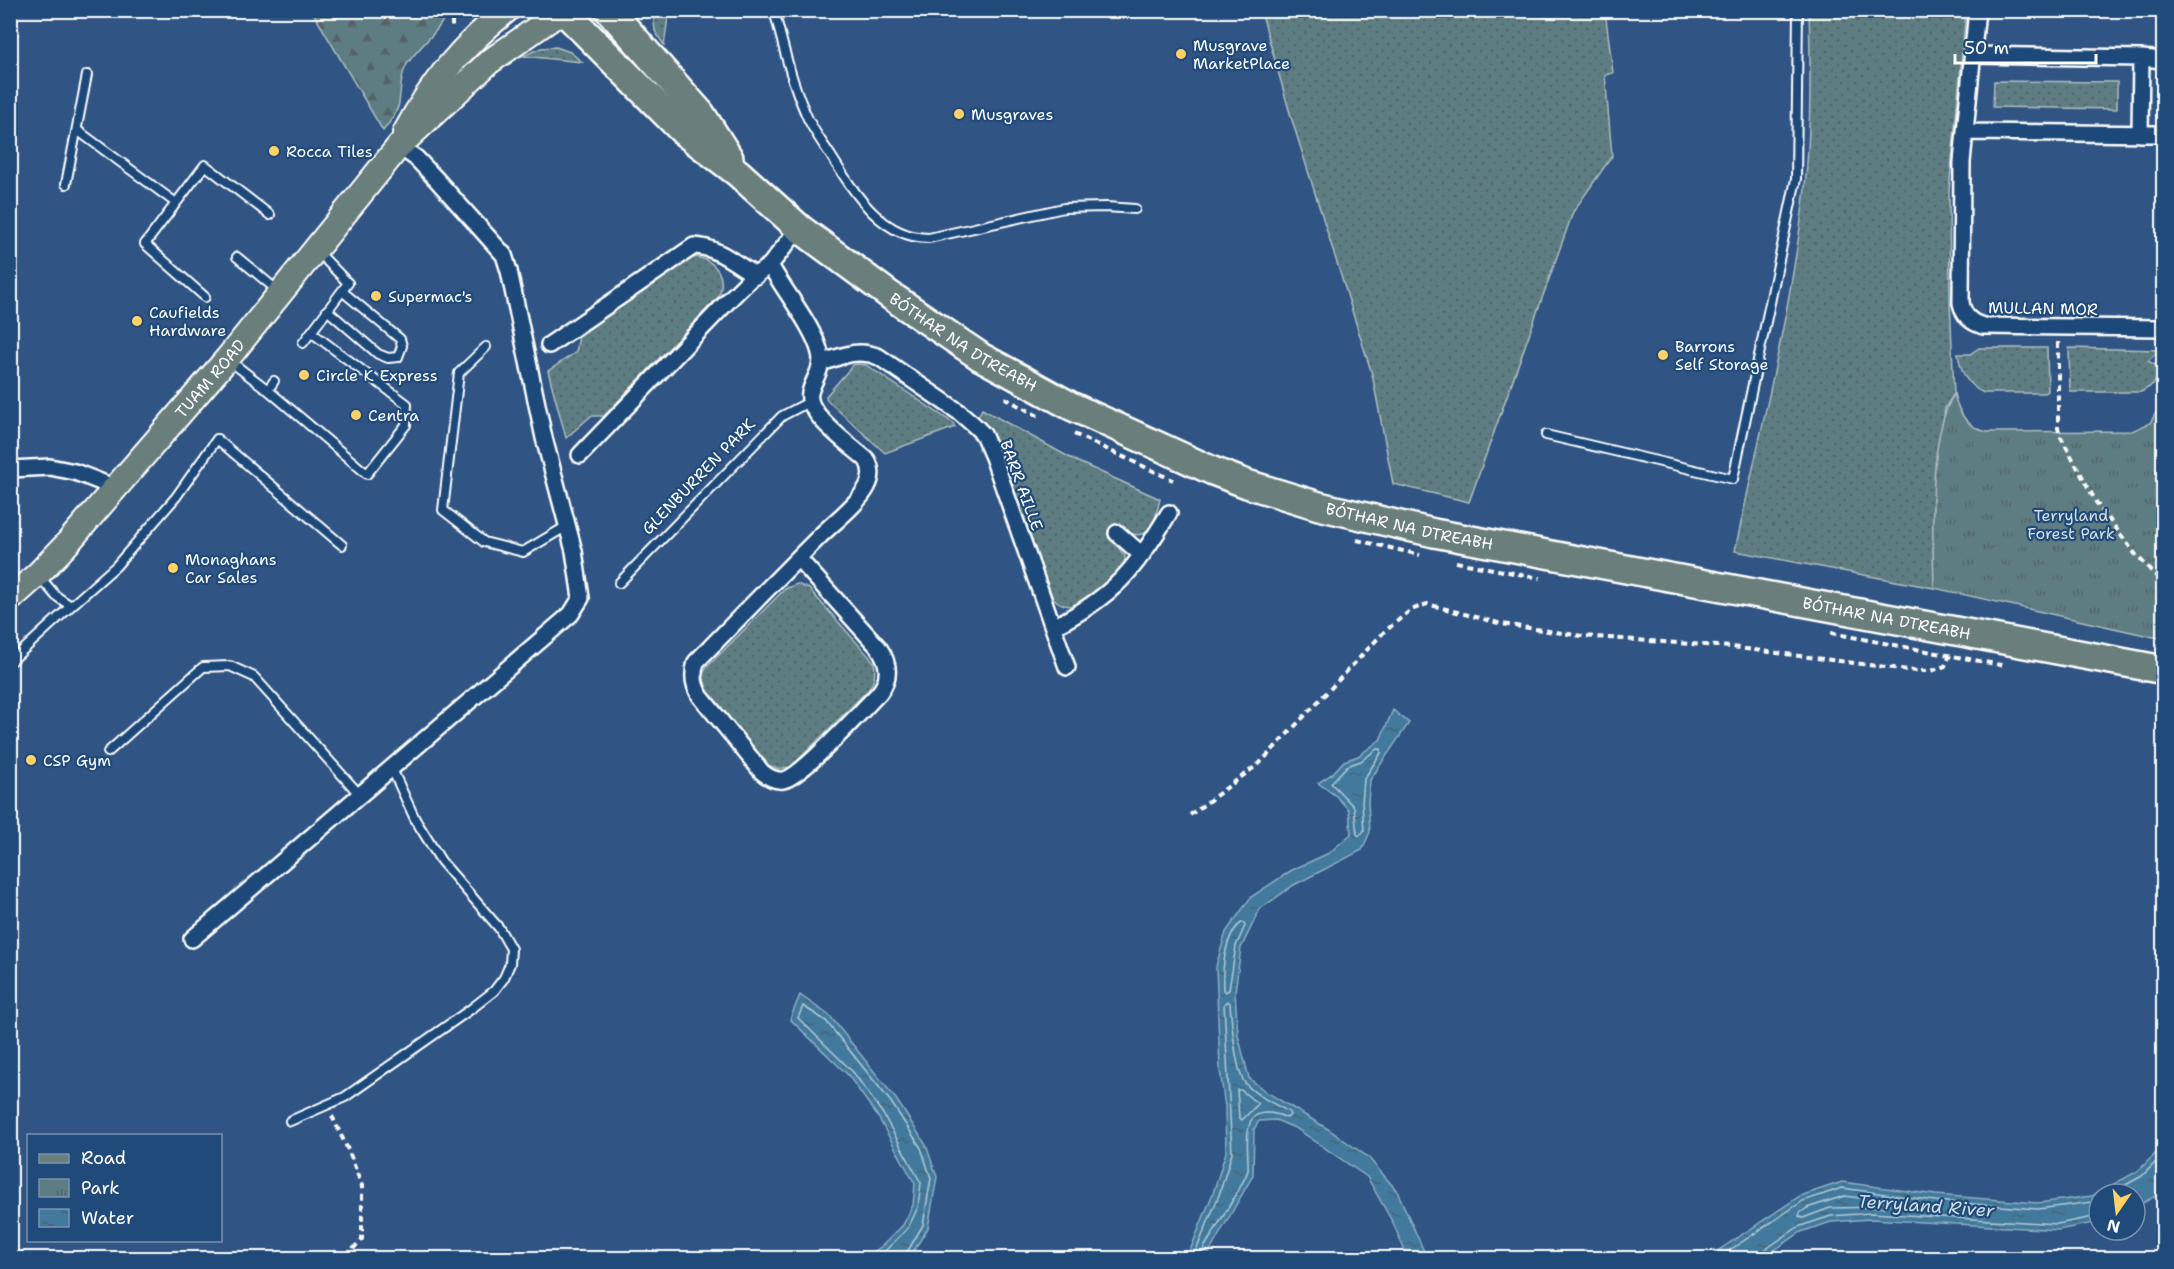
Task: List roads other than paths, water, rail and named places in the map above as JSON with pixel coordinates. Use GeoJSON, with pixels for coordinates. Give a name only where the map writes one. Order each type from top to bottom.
{"type":"FeatureCollection","features":[{"type":"Feature","properties":{"kind":"highway","name":"BÓTHAR NA DTREABH"},"geometry":{"type":"LineString","coordinates":[[609,10],[701,114],[738,172]]}},
{"type":"Feature","properties":{"kind":"highway","name":"BÓTHAR NA DTREABH"},"geometry":{"type":"LineString","coordinates":[[563,11],[684,132],[738,172],[799,228],[882,290],[981,357],[1071,406],[1187,460],[1247,484],[1319,506],[1434,533],[2163,670]]}},
{"type":"Feature","properties":{"kind":"main road","name":"TUAM ROAD"},"geometry":{"type":"LineString","coordinates":[[399,146],[422,101],[455,57],[507,10]]}},
{"type":"Feature","properties":{"kind":"main road","name":"TUAM ROAD"},"geometry":{"type":"LineString","coordinates":[[10,599],[38,574],[116,488],[227,359],[399,146],[489,62],[563,11]]}},
{"type":"Feature","properties":{"kind":"street","name":"MULLAN MOR"},"geometry":{"type":"LineString","coordinates":[[1977,10],[1962,162],[1961,303],[1963,310],[1971,321],[1983,326],[2163,328]]}},
{"type":"Feature","properties":{"kind":"street"},"geometry":{"type":"LineString","coordinates":[[1973,55],[2163,60]]}},
{"type":"Feature","properties":{"kind":"street"},"geometry":{"type":"LineString","coordinates":[[2139,134],[2141,58]]}},
{"type":"Feature","properties":{"kind":"street"},"geometry":{"type":"LineString","coordinates":[[1966,132],[2163,135]]}},
{"type":"Feature","properties":{"kind":"street"},"geometry":{"type":"LineString","coordinates":[[192,939],[571,614],[581,598],[574,551],[543,438],[504,255],[416,158],[399,146]]}},
{"type":"Feature","properties":{"kind":"street"},"geometry":{"type":"LineString","coordinates":[[580,455],[730,298],[770,265],[799,228]]}},
{"type":"Feature","properties":{"kind":"street"},"geometry":{"type":"LineString","coordinates":[[549,345],[694,246],[704,246],[721,254],[756,276]]}},
{"type":"Feature","properties":{"kind":"street"},"geometry":{"type":"LineString","coordinates":[[770,265],[820,351],[821,363],[809,393],[809,402],[814,412],[867,460],[871,467],[868,485],[863,494],[798,558],[696,662],[693,671],[696,690],[762,772],[775,779],[785,780],[801,770],[879,693],[886,685],[887,676],[886,659],[879,648],[798,558]]}},
{"type":"Feature","properties":{"kind":"street","name":"BARR AILLE"},"geometry":{"type":"LineString","coordinates":[[821,363],[851,352],[868,352],[879,357],[959,412],[983,434],[1067,667]]}},
{"type":"Feature","properties":{"kind":"street"},"geometry":{"type":"LineString","coordinates":[[10,469],[50,467],[75,472],[116,488]]}},
{"type":"Feature","properties":{"kind":"street"},"geometry":{"type":"LineString","coordinates":[[1053,627],[1082,612],[1117,585],[1142,555],[1169,513]]}},
{"type":"Feature","properties":{"kind":"street"},"geometry":{"type":"LineString","coordinates":[[1117,533],[1142,555]]}},
{"type":"Feature","properties":{"kind":"lane"},"geometry":{"type":"LineString","coordinates":[[774,10],[792,77],[806,114],[847,182],[869,211],[897,230],[915,238],[929,238],[1064,208],[1134,209]]}},
{"type":"Feature","properties":{"kind":"lane"},"geometry":{"type":"LineString","coordinates":[[1546,435],[1733,479],[1796,179],[1798,10]]}},
{"type":"Feature","properties":{"kind":"lane"},"geometry":{"type":"LineString","coordinates":[[66,184],[87,75]]}},
{"type":"Feature","properties":{"kind":"lane"},"geometry":{"type":"LineString","coordinates":[[77,130],[176,203]]}},
{"type":"Feature","properties":{"kind":"lane"},"geometry":{"type":"LineString","coordinates":[[205,297],[145,244],[205,165],[270,215]]}},
{"type":"Feature","properties":{"kind":"lane"},"geometry":{"type":"LineString","coordinates":[[303,343],[348,283],[316,250]]}},
{"type":"Feature","properties":{"kind":"lane"},"geometry":{"type":"LineString","coordinates":[[237,257],[281,293]]}},
{"type":"Feature","properties":{"kind":"lane"},"geometry":{"type":"LineString","coordinates":[[327,310],[378,354],[388,358],[398,357],[402,346],[399,339],[342,291]]}},
{"type":"Feature","properties":{"kind":"lane"},"geometry":{"type":"LineString","coordinates":[[227,359],[268,390],[367,474],[406,425],[407,404],[311,332]]}},
{"type":"Feature","properties":{"kind":"lane"},"geometry":{"type":"LineString","coordinates":[[486,347],[459,373],[443,510],[484,542],[523,552],[567,526]]}},
{"type":"Feature","properties":{"kind":"lane"},"geometry":{"type":"LineString","coordinates":[[268,390],[274,381]]}},
{"type":"Feature","properties":{"kind":"lane","name":"GLENBURREN PARK"},"geometry":{"type":"LineString","coordinates":[[619,583],[782,416],[809,402]]}},
{"type":"Feature","properties":{"kind":"lane"},"geometry":{"type":"LineString","coordinates":[[10,663],[116,566],[176,497],[217,439],[342,545]]}},
{"type":"Feature","properties":{"kind":"lane"},"geometry":{"type":"LineString","coordinates":[[38,574],[56,596],[71,606]]}},
{"type":"Feature","properties":{"kind":"lane"},"geometry":{"type":"LineString","coordinates":[[108,752],[203,667],[230,666],[254,677],[360,795]]}},
{"type":"Feature","properties":{"kind":"lane"},"geometry":{"type":"LineString","coordinates":[[290,1121],[345,1097],[471,1009],[494,990],[504,978],[510,964],[511,949],[499,927],[441,861],[415,819],[392,769]]}},
{"type":"Feature","properties":{"kind":"water"},"geometry":{"type":"Polygon","coordinates":[[[1393,710],[1409,723],[1370,780],[1368,802],[1370,832],[1362,850],[1294,885],[1260,909],[1241,948],[1235,992],[1238,1035],[1249,1078],[1266,1092],[1328,1129],[1368,1157],[1397,1191],[1427,1258],[1408,1258],[1393,1223],[1367,1177],[1297,1129],[1276,1120],[1259,1121],[1254,1129],[1253,1175],[1207,1258],[1187,1258],[1213,1193],[1226,1152],[1216,966],[1226,932],[1251,897],[1292,870],[1329,853],[1351,834],[1349,810],[1336,796],[1318,783],[1332,774],[1344,761],[1358,756],[1380,740],[1393,710]]]}},
{"type":"Feature","properties":{"kind":"water"},"geometry":{"type":"Polygon","coordinates":[[[800,995],[830,1016],[896,1099],[926,1145],[937,1177],[928,1228],[909,1258],[864,1258],[882,1246],[903,1225],[913,1205],[915,1184],[878,1117],[848,1075],[790,1019],[800,995]]]}},
{"type":"Feature","properties":{"kind":"water"},"geometry":{"type":"Polygon","coordinates":[[[2163,1146],[2163,1187],[2147,1201],[2147,1182],[2118,1182],[2138,1171],[2163,1146]]]}},
{"type":"Feature","properties":{"kind":"water","name":"Terryland River"},"geometry":{"type":"Polygon","coordinates":[[[1842,1182],[1936,1195],[2038,1203],[2087,1197],[2087,1224],[2058,1230],[1871,1219],[1831,1222],[1801,1232],[1763,1258],[1707,1258],[1800,1196],[1842,1182]]]}},
{"type":"Feature","properties":{"kind":"place","name":"Musgrave MarketPlace"},"geometry":{"type":"Point","coordinates":[1181,54]}},
{"type":"Feature","properties":{"kind":"place","name":"Musgraves"},"geometry":{"type":"Point","coordinates":[959,114]}},
{"type":"Feature","properties":{"kind":"place","name":"Rocca Tiles"},"geometry":{"type":"Point","coordinates":[274,151]}},
{"type":"Feature","properties":{"kind":"place","name":"Supermac's"},"geometry":{"type":"Point","coordinates":[376,296]}},
{"type":"Feature","properties":{"kind":"place","name":"Caufields Hardware"},"geometry":{"type":"Point","coordinates":[137,321]}},
{"type":"Feature","properties":{"kind":"place","name":"Barrons Self Storage"},"geometry":{"type":"Point","coordinates":[1663,355]}},
{"type":"Feature","properties":{"kind":"place","name":"Circle K Express"},"geometry":{"type":"Point","coordinates":[304,375]}},
{"type":"Feature","properties":{"kind":"place","name":"Centra"},"geometry":{"type":"Point","coordinates":[356,415]}},
{"type":"Feature","properties":{"kind":"place","name":"Monaghans Car Sales"},"geometry":{"type":"Point","coordinates":[173,568]}},
{"type":"Feature","properties":{"kind":"place","name":"CSP Gym"},"geometry":{"type":"Point","coordinates":[31,760]}},
{"type":"Feature","properties":{"kind":"park label","name":"Terryland Forest Park"},"geometry":{"type":"Point","coordinates":[2071,524]}}]}
